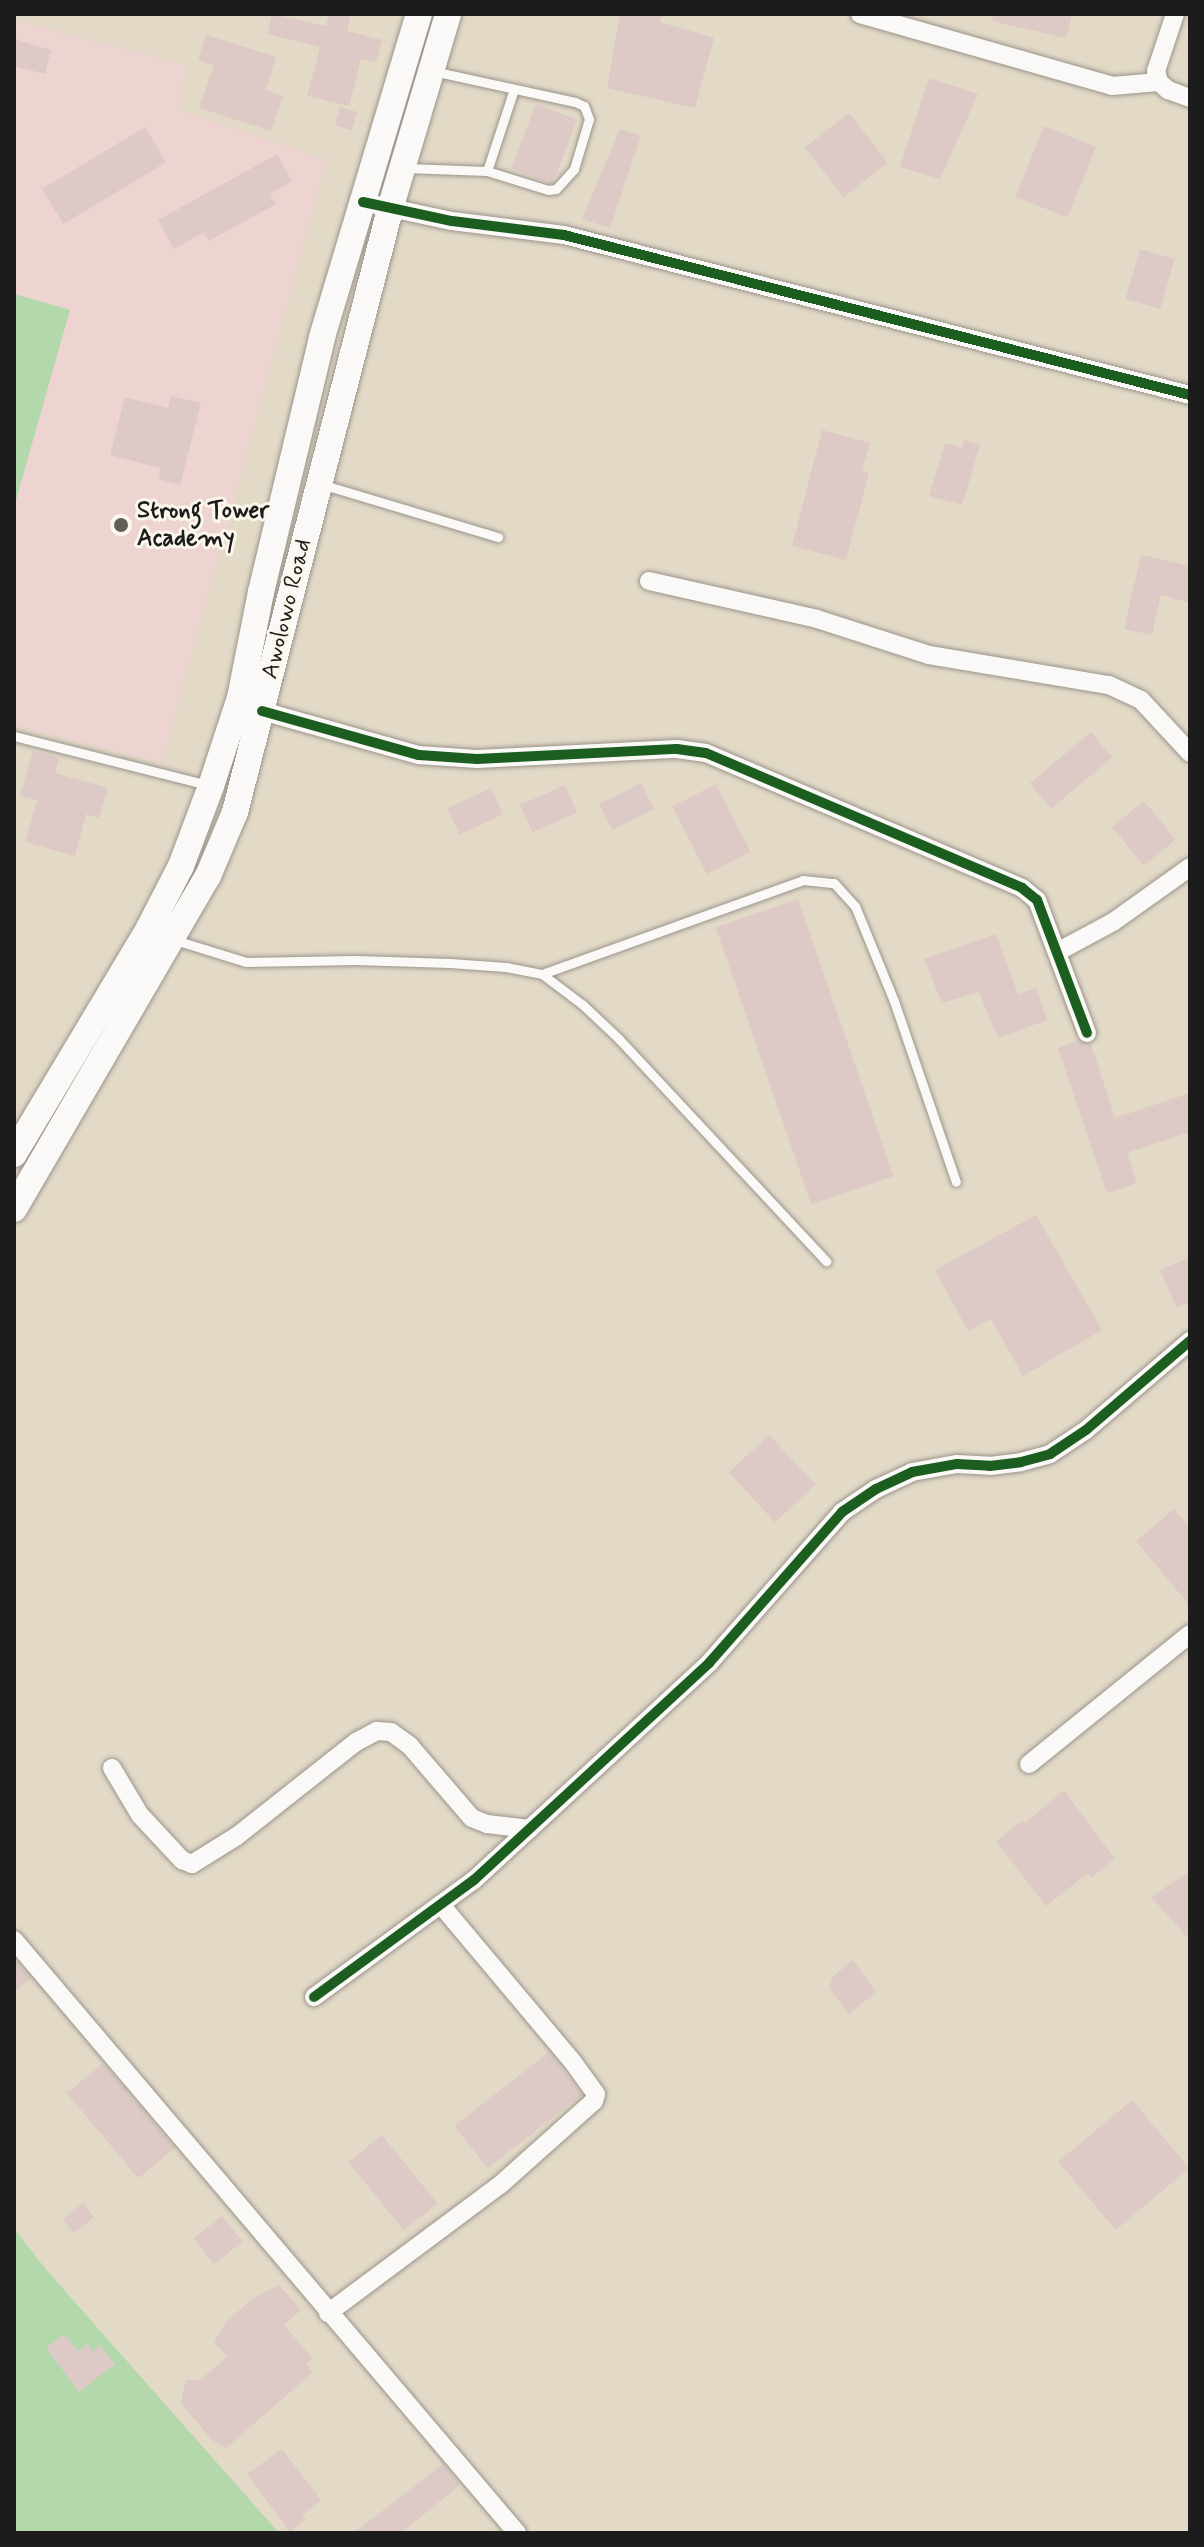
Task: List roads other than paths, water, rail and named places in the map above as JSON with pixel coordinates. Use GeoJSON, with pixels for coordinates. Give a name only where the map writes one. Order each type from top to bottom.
{"type":"FeatureCollection","features":[{"type":"Feature","properties":{"kind":"main road","name":"Awolowo Road"},"geometry":{"type":"LineString","coordinates":[[14,1154],[149,928],[181,866],[211,786],[240,698],[261,592],[322,337],[419,14]]}},
{"type":"Feature","properties":{"kind":"main road","name":"Awolowo Road"},"geometry":{"type":"LineString","coordinates":[[14,1209],[208,876],[235,812],[317,483],[390,209],[448,14]]}},
{"type":"Feature","properties":{"kind":"street"},"geometry":{"type":"LineString","coordinates":[[860,14],[1112,86],[1159,82]]}},
{"type":"Feature","properties":{"kind":"street"},"geometry":{"type":"LineString","coordinates":[[1175,14],[1156,71],[1159,82],[1168,90],[1190,98]]}},
{"type":"Feature","properties":{"kind":"street"},"geometry":{"type":"LineString","coordinates":[[363,202],[390,209],[564,235],[1190,395]]}},
{"type":"Feature","properties":{"kind":"street"},"geometry":{"type":"LineString","coordinates":[[649,581],[817,619],[929,655],[1109,685],[1141,700],[1190,753]]}},
{"type":"Feature","properties":{"kind":"street"},"geometry":{"type":"LineString","coordinates":[[262,711],[419,755],[477,759],[677,749],[706,753],[1022,888],[1037,900],[1059,951],[1087,1033]]}},
{"type":"Feature","properties":{"kind":"street"},"geometry":{"type":"LineString","coordinates":[[1059,951],[1113,922],[1190,867]]}},
{"type":"Feature","properties":{"kind":"street"},"geometry":{"type":"LineString","coordinates":[[314,1997],[441,1905],[530,1829],[709,1663],[842,1512],[876,1489],[912,1472],[957,1464],[990,1466],[1050,1454],[1086,1430],[1190,1341]]}},
{"type":"Feature","properties":{"kind":"street"},"geometry":{"type":"LineString","coordinates":[[1029,1764],[1190,1634]]}},
{"type":"Feature","properties":{"kind":"street"},"geometry":{"type":"LineString","coordinates":[[112,1768],[140,1815],[182,1860],[192,1864],[237,1836],[356,1742],[377,1731],[391,1732],[410,1746],[472,1818],[487,1824],[530,1829]]}},
{"type":"Feature","properties":{"kind":"street"},"geometry":{"type":"LineString","coordinates":[[328,2313],[500,2185],[594,2101],[596,2094],[441,1905]]}},
{"type":"Feature","properties":{"kind":"street"},"geometry":{"type":"LineString","coordinates":[[14,1940],[517,2533]]}},
{"type":"Feature","properties":{"kind":"lane"},"geometry":{"type":"LineString","coordinates":[[403,168],[487,171],[548,190],[565,183],[574,169],[589,119],[584,106],[432,70]]}},
{"type":"Feature","properties":{"kind":"lane"},"geometry":{"type":"LineString","coordinates":[[487,171],[514,89]]}},
{"type":"Feature","properties":{"kind":"lane"},"geometry":{"type":"LineString","coordinates":[[317,483],[498,537]]}},
{"type":"Feature","properties":{"kind":"lane"},"geometry":{"type":"LineString","coordinates":[[14,736],[211,786]]}},
{"type":"Feature","properties":{"kind":"lane"},"geometry":{"type":"LineString","coordinates":[[172,939],[246,962],[355,960],[450,963],[542,974],[803,880],[834,883],[855,906],[894,1001],[956,1182]]}},
{"type":"Feature","properties":{"kind":"lane"},"geometry":{"type":"LineString","coordinates":[[542,974],[583,1005],[619,1039],[826,1261]]}},
{"type":"Feature","properties":{"kind":"place","name":"Strong Tower Academy"},"geometry":{"type":"Point","coordinates":[121,525]}}]}
